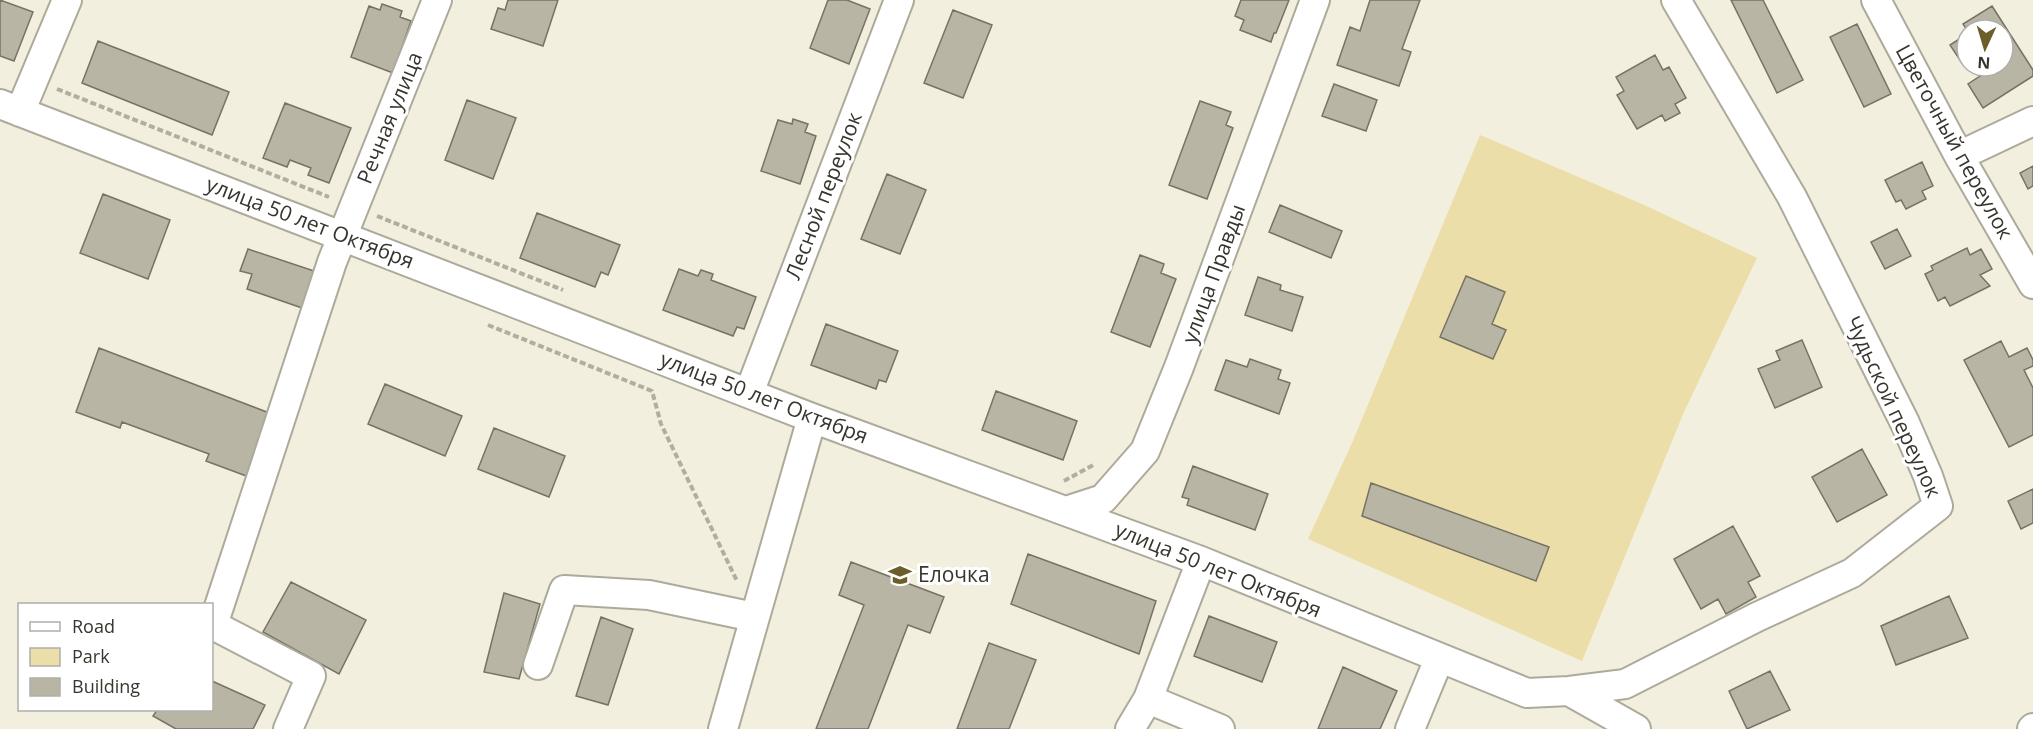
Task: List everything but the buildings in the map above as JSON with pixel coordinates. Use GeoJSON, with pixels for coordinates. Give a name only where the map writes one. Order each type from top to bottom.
{"type":"FeatureCollection","features":[{"type":"Feature","properties":{"kind":"street"},"geometry":{"type":"LineString","coordinates":[[10,108],[33,80],[67,0]]}},
{"type":"Feature","properties":{"kind":"street","name":"Речная улица"},"geometry":{"type":"LineString","coordinates":[[288,729],[311,676],[213,625],[332,262],[437,0]]}},
{"type":"Feature","properties":{"kind":"street","name":"Лесной переулок"},"geometry":{"type":"LineString","coordinates":[[749,393],[899,0]]}},
{"type":"Feature","properties":{"kind":"street","name":"улица Правды"},"geometry":{"type":"LineString","coordinates":[[1066,511],[1103,499],[1145,451],[1179,367],[1315,0]]}},
{"type":"Feature","properties":{"kind":"street","name":"Чудьской переулок"},"geometry":{"type":"LineString","coordinates":[[1527,693],[1569,691],[1625,684],[1757,617],[1852,573],[1938,506],[1905,423],[1792,197],[1676,0]]}},
{"type":"Feature","properties":{"kind":"street","name":"Цветочный переулок"},"geometry":{"type":"LineString","coordinates":[[1876,0],[1959,156],[2033,284]]}},
{"type":"Feature","properties":{"kind":"street","name":"улица 50 лет Октября"},"geometry":{"type":"LineString","coordinates":[[10,108],[812,418],[1201,561],[1527,693]]}},
{"type":"Feature","properties":{"kind":"street"},"geometry":{"type":"LineString","coordinates":[[1959,156],[2033,121]]}},
{"type":"Feature","properties":{"kind":"street"},"geometry":{"type":"LineString","coordinates":[[723,729],[812,418]]}},
{"type":"Feature","properties":{"kind":"street"},"geometry":{"type":"LineString","coordinates":[[1130,729],[1148,699],[1201,561]]}},
{"type":"Feature","properties":{"kind":"street"},"geometry":{"type":"LineString","coordinates":[[538,665],[564,590],[650,595],[754,617]]}},
{"type":"Feature","properties":{"kind":"street"},"geometry":{"type":"LineString","coordinates":[[1410,729],[1439,659]]}},
{"type":"Feature","properties":{"kind":"street"},"geometry":{"type":"LineString","coordinates":[[1569,691],[1636,729]]}},
{"type":"Feature","properties":{"kind":"street"},"geometry":{"type":"LineString","coordinates":[[1148,699],[1220,729]]}},
{"type":"Feature","properties":{"kind":"path"},"geometry":{"type":"LineString","coordinates":[[33,80],[573,294]]}},
{"type":"Feature","properties":{"kind":"path"},"geometry":{"type":"LineString","coordinates":[[487,324],[652,391],[661,423],[754,617]]}},
{"type":"Feature","properties":{"kind":"path"},"geometry":{"type":"LineString","coordinates":[[1060,483],[1098,463]]}},
{"type":"Feature","properties":{"kind":"green space"},"geometry":{"type":"Polygon","coordinates":[[[1480,135],[1642,204],[1757,258],[1684,412],[1582,661],[1308,539],[1352,443],[1480,135]]]}},
{"type":"Feature","properties":{"kind":"place","name":"Елочка"},"geometry":{"type":"Point","coordinates":[900,575]}}]}
